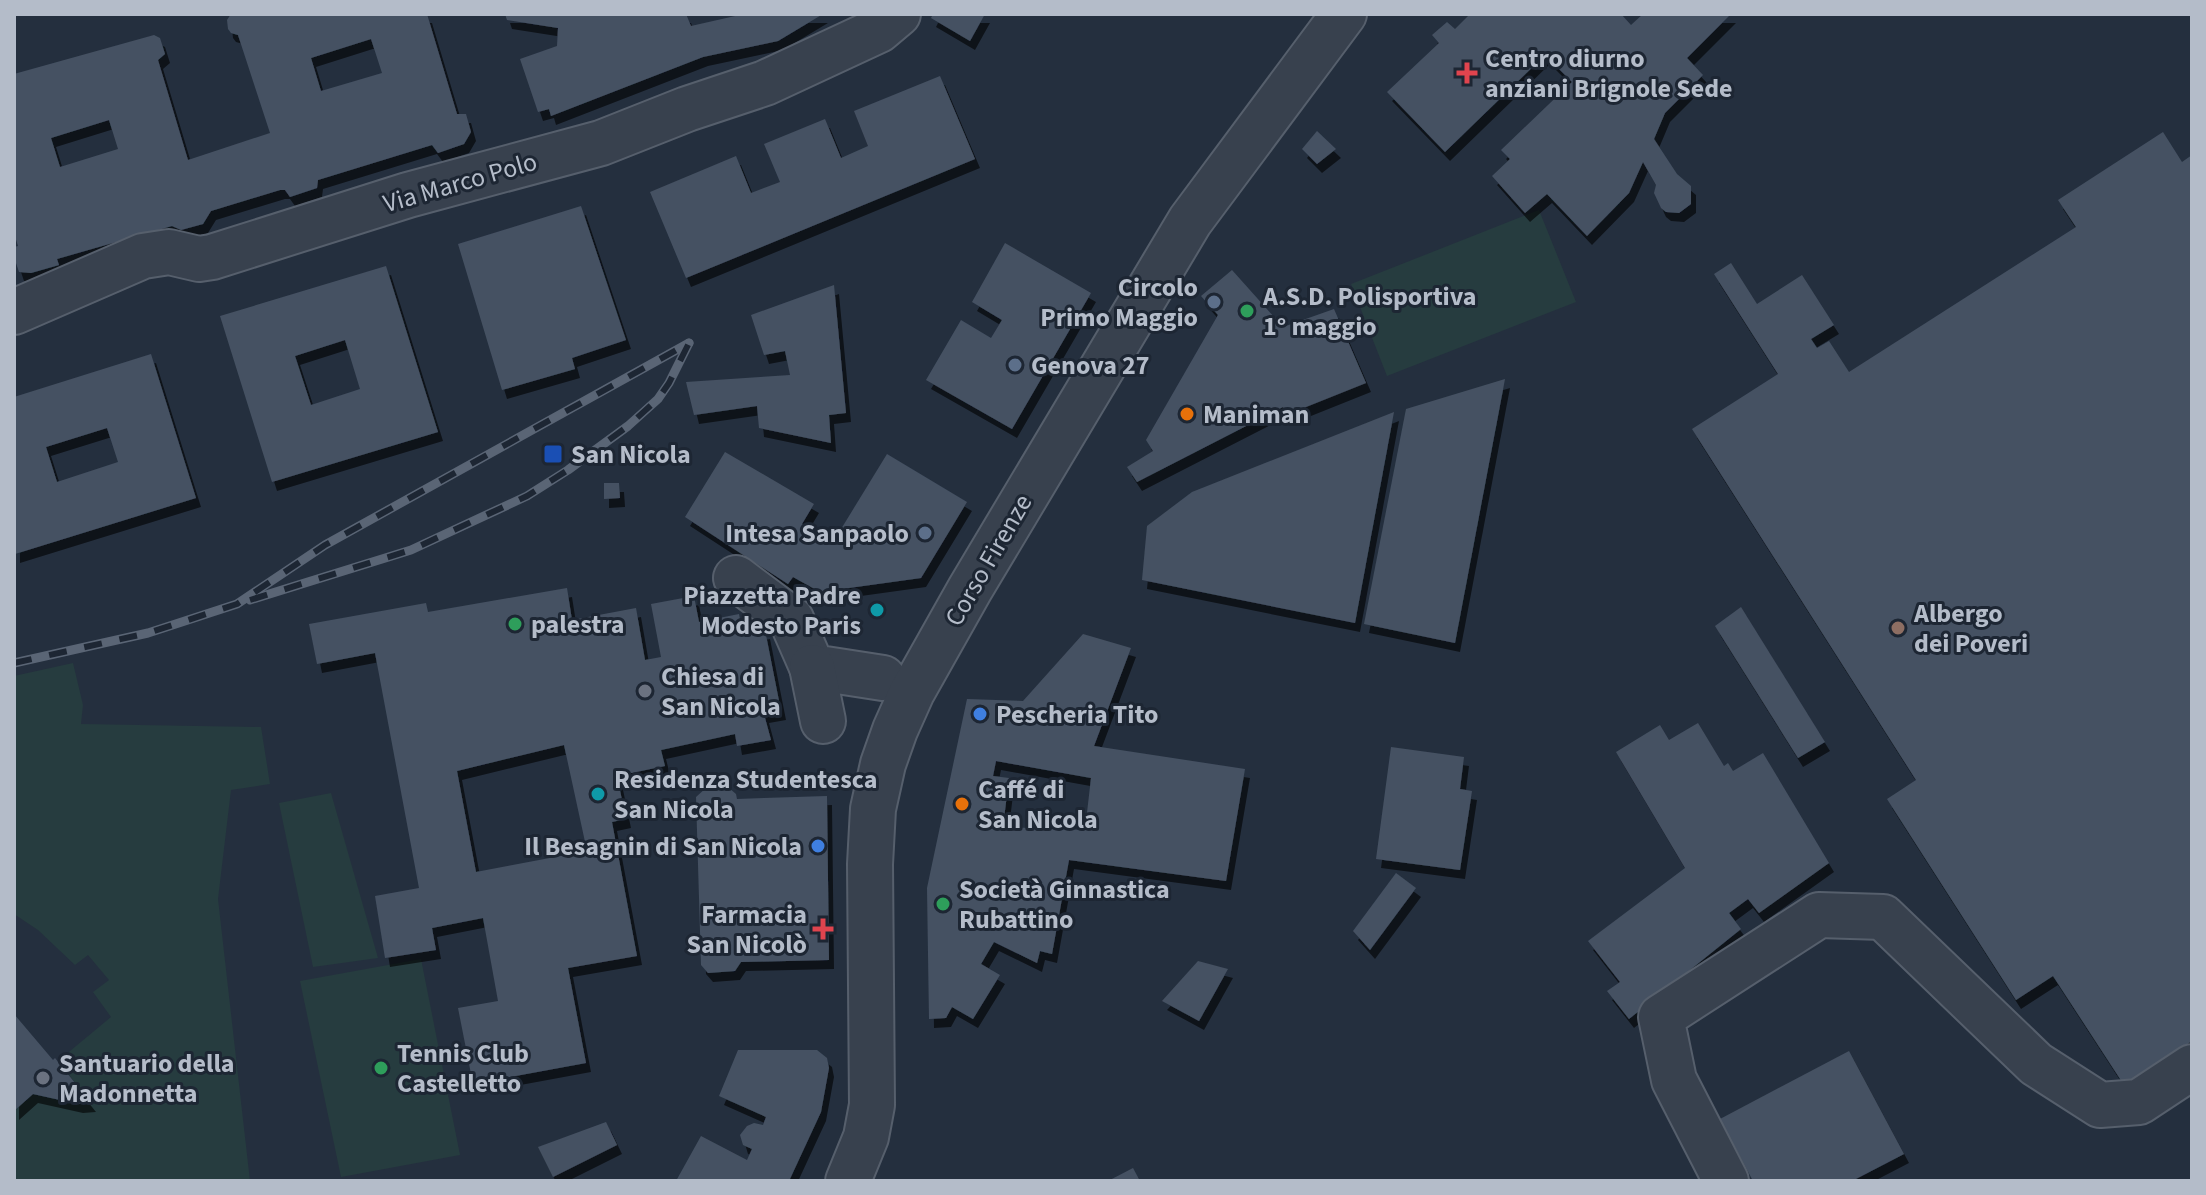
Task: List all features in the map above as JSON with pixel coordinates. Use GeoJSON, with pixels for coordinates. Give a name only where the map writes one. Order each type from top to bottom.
{"type":"FeatureCollection","features":[{"type":"Feature","properties":{"kind":"street","name":"Via Marco Polo"},"geometry":{"type":"LineString","coordinates":[[14,312],[143,256],[169,252],[199,259],[212,257],[408,195],[601,143],[765,83],[879,30],[898,14]]}},
{"type":"Feature","properties":{"kind":"street","name":"Corso Firenze"},"geometry":{"type":"LineString","coordinates":[[848,1181],[866,1137],[872,1105],[870,864],[873,809],[883,764],[895,730],[912,692],[970,589],[1190,221],[1344,14]]}},
{"type":"Feature","properties":{"kind":"street"},"geometry":{"type":"LineString","coordinates":[[736,578],[791,619],[812,667],[823,721]]}},
{"type":"Feature","properties":{"kind":"street"},"geometry":{"type":"LineString","coordinates":[[812,667],[883,678]]}},
{"type":"Feature","properties":{"kind":"street"},"geometry":{"type":"LineString","coordinates":[[1726,1181],[1674,1080],[1661,1017],[1819,915],[1883,917],[2036,1064],[2100,1105],[2139,1102],[2192,1067]]}},
{"type":"Feature","properties":{"kind":"green space"},"geometry":{"type":"Polygon","coordinates":[[[1539,210],[1576,302],[1387,376],[1351,284],[1539,210]]]}},
{"type":"Feature","properties":{"kind":"green space"},"geometry":{"type":"Polygon","coordinates":[[[73,663],[83,705],[81,724],[261,727],[270,784],[231,790],[218,899],[250,1181],[14,1181],[14,1111],[33,1094],[78,1104],[91,1103],[58,1061],[111,1017],[93,992],[109,980],[88,955],[75,965],[38,930],[14,914],[14,676],[73,663]]]}},
{"type":"Feature","properties":{"kind":"green space"},"geometry":{"type":"Polygon","coordinates":[[[331,793],[378,958],[313,967],[279,803],[331,793]]]}},
{"type":"Feature","properties":{"kind":"green space","name":"Tennis Club Castelletto"},"geometry":{"type":"Polygon","coordinates":[[[421,959],[460,1155],[341,1177],[300,981],[421,959]]]}},
{"type":"Feature","properties":{"kind":"building"},"geometry":{"type":"Polygon","coordinates":[[[231,14],[427,14],[457,114],[466,114],[471,132],[464,144],[438,153],[432,145],[318,180],[317,188],[290,197],[285,190],[280,190],[211,211],[203,224],[181,230],[172,226],[57,259],[59,265],[31,273],[19,272],[14,257],[14,247],[18,246],[14,233],[14,74],[154,35],[160,38],[165,54],[158,60],[188,160],[270,133],[238,35],[228,29],[227,20],[231,14]],[[371,39],[311,58],[321,91],[382,73],[371,39]],[[109,120],[51,138],[60,167],[118,149],[109,120]]]}},
{"type":"Feature","properties":{"kind":"building"},"geometry":{"type":"Polygon","coordinates":[[[505,14],[686,14],[691,26],[744,14],[823,14],[778,41],[703,57],[551,116],[549,109],[538,112],[520,59],[557,46],[558,28],[507,20],[505,14]]]}},
{"type":"Feature","properties":{"kind":"building"},"geometry":{"type":"Polygon","coordinates":[[[933,14],[985,14],[970,41],[931,18],[933,14]]]}},
{"type":"Feature","properties":{"kind":"building"},"geometry":{"type":"Polygon","coordinates":[[[1470,14],[1621,14],[1631,25],[1643,14],[1731,14],[1687,58],[1703,75],[1665,113],[1654,139],[1677,174],[1691,186],[1691,204],[1679,213],[1666,212],[1661,208],[1654,193],[1656,185],[1643,162],[1629,193],[1587,236],[1547,194],[1525,213],[1492,176],[1510,159],[1501,150],[1572,82],[1545,55],[1445,152],[1387,92],[1439,43],[1432,35],[1447,22],[1455,29],[1470,14]]]}},
{"type":"Feature","properties":{"kind":"building"},"geometry":{"type":"Polygon","coordinates":[[[940,76],[975,159],[686,278],[650,192],[736,156],[751,193],[780,182],[764,144],[825,119],[841,158],[868,146],[854,111],[940,76]]]}},
{"type":"Feature","properties":{"kind":"building"},"geometry":{"type":"Polygon","coordinates":[[[1317,131],[1336,149],[1317,164],[1302,149],[1317,131]]]}},
{"type":"Feature","properties":{"kind":"building","name":"Albergo dei Poveri"},"geometry":{"type":"Polygon","coordinates":[[[2163,132],[2182,162],[2192,155],[2192,1041],[2124,1085],[2053,976],[2016,1000],[1887,799],[1916,780],[1692,429],[1778,374],[1714,274],[1731,263],[1757,304],[1802,275],[1834,325],[1811,339],[1817,348],[1829,341],[1849,372],[2076,227],[2058,200],[2163,132]]]}},
{"type":"Feature","properties":{"kind":"building"},"geometry":{"type":"Polygon","coordinates":[[[581,206],[626,340],[572,358],[575,369],[502,390],[458,244],[581,206]]]}},
{"type":"Feature","properties":{"kind":"building"},"geometry":{"type":"Polygon","coordinates":[[[1005,243],[1091,293],[1012,429],[926,380],[961,320],[991,338],[1002,320],[972,302],[1005,243]]]}},
{"type":"Feature","properties":{"kind":"building"},"geometry":{"type":"Polygon","coordinates":[[[386,266],[438,432],[272,482],[220,316],[386,266]],[[345,340],[295,356],[311,405],[360,389],[345,340]]]}},
{"type":"Feature","properties":{"kind":"building"},"geometry":{"type":"Polygon","coordinates":[[[1232,270],[1283,327],[1334,309],[1366,383],[1286,415],[1283,407],[1137,482],[1127,467],[1153,451],[1146,440],[1218,315],[1201,296],[1232,270]]]}},
{"type":"Feature","properties":{"kind":"building"},"geometry":{"type":"Polygon","coordinates":[[[834,285],[846,413],[829,415],[831,443],[759,428],[757,406],[694,415],[686,382],[790,375],[785,351],[764,355],[751,315],[834,285]]]}},
{"type":"Feature","properties":{"kind":"building"},"geometry":{"type":"Polygon","coordinates":[[[151,354],[196,498],[15,554],[14,397],[151,354]],[[107,428],[46,447],[57,482],[118,462],[107,428]]]}},
{"type":"Feature","properties":{"kind":"building"},"geometry":{"type":"Polygon","coordinates":[[[1505,379],[1455,643],[1364,624],[1406,409],[1505,379]]]}},
{"type":"Feature","properties":{"kind":"building"},"geometry":{"type":"Polygon","coordinates":[[[1394,412],[1355,623],[1142,580],[1147,526],[1192,492],[1394,412]]]}},
{"type":"Feature","properties":{"kind":"building"},"geometry":{"type":"Polygon","coordinates":[[[725,452],[814,504],[802,524],[818,534],[838,534],[887,454],[967,502],[921,578],[820,592],[793,577],[788,584],[685,517],[725,452]]]}},
{"type":"Feature","properties":{"kind":"building"},"geometry":{"type":"Polygon","coordinates":[[[604,483],[619,483],[620,498],[604,499],[604,483]]]}},
{"type":"Feature","properties":{"kind":"building"},"geometry":{"type":"Polygon","coordinates":[[[567,588],[572,620],[636,608],[645,660],[661,657],[651,604],[694,596],[699,622],[739,614],[743,635],[765,630],[781,711],[764,714],[771,740],[737,746],[735,734],[661,750],[665,766],[617,776],[626,819],[612,822],[637,956],[568,968],[586,1063],[473,1084],[458,1008],[498,1001],[483,918],[432,928],[436,950],[385,958],[375,896],[419,888],[375,653],[317,664],[309,624],[426,603],[428,612],[567,588]],[[564,745],[457,771],[476,872],[587,851],[564,745]]]}},
{"type":"Feature","properties":{"kind":"building"},"geometry":{"type":"Polygon","coordinates":[[[1741,607],[1825,742],[1798,758],[1715,626],[1741,607]]]}},
{"type":"Feature","properties":{"kind":"building"},"geometry":{"type":"Polygon","coordinates":[[[1083,634],[1131,648],[1094,746],[1245,769],[1226,881],[1069,860],[1052,954],[1040,951],[1037,963],[994,942],[981,964],[1000,975],[973,1019],[952,1007],[946,1018],[929,1019],[927,888],[967,699],[1023,701],[1083,634]],[[996,761],[993,776],[1009,778],[1003,827],[1085,830],[1091,778],[996,761]]]}},
{"type":"Feature","properties":{"kind":"building"},"geometry":{"type":"Polygon","coordinates":[[[1698,723],[1724,766],[1728,763],[1733,771],[1763,753],[1829,863],[1759,913],[1748,899],[1729,913],[1741,929],[1629,1019],[1607,991],[1620,982],[1588,941],[1685,868],[1616,752],[1660,725],[1669,740],[1698,723]]]}},
{"type":"Feature","properties":{"kind":"building"},"geometry":{"type":"Polygon","coordinates":[[[1391,747],[1464,757],[1460,789],[1472,791],[1460,870],[1376,859],[1391,747]]]}},
{"type":"Feature","properties":{"kind":"building"},"geometry":{"type":"Polygon","coordinates":[[[706,788],[729,788],[737,799],[827,796],[829,960],[741,962],[735,971],[708,973],[701,965],[696,797],[706,788]]]}},
{"type":"Feature","properties":{"kind":"building"},"geometry":{"type":"Polygon","coordinates":[[[1396,873],[1416,888],[1370,950],[1353,931],[1396,873]]]}},
{"type":"Feature","properties":{"kind":"building"},"geometry":{"type":"Polygon","coordinates":[[[1198,961],[1228,969],[1199,1021],[1162,1001],[1198,961]]]}},
{"type":"Feature","properties":{"kind":"building","name":"Santuario della Madonnetta"},"geometry":{"type":"Polygon","coordinates":[[[14,1014],[91,1103],[78,1104],[33,1094],[14,1111],[14,1014]]]}},
{"type":"Feature","properties":{"kind":"building"},"geometry":{"type":"Polygon","coordinates":[[[738,1050],[817,1050],[827,1058],[829,1068],[821,1112],[789,1181],[676,1181],[701,1136],[747,1160],[752,1149],[743,1145],[740,1135],[747,1126],[754,1123],[763,1125],[766,1117],[719,1096],[738,1050]]]}},
{"type":"Feature","properties":{"kind":"building"},"geometry":{"type":"Polygon","coordinates":[[[1849,1051],[1904,1154],[1852,1181],[1753,1181],[1720,1119],[1849,1051]]]}},
{"type":"Feature","properties":{"kind":"building"},"geometry":{"type":"Polygon","coordinates":[[[606,1122],[617,1145],[553,1177],[538,1147],[606,1122]]]}},
{"type":"Feature","properties":{"kind":"building"},"geometry":{"type":"Polygon","coordinates":[[[1133,1168],[1140,1181],[1108,1181],[1133,1168]]]}},
{"type":"Feature","properties":{"kind":"railway"},"geometry":{"type":"LineString","coordinates":[[250,600],[411,550],[527,496],[628,426],[658,399],[689,343]]}},
{"type":"Feature","properties":{"kind":"railway"},"geometry":{"type":"LineString","coordinates":[[14,663],[148,633],[237,604],[325,545],[689,343]]}},
{"type":"Feature","properties":{"kind":"place","name":"Centro diurno anziani Brignole Sede"},"geometry":{"type":"Point","coordinates":[1467,73]}},
{"type":"Feature","properties":{"kind":"place","name":"Circolo Primo Maggio"},"geometry":{"type":"Point","coordinates":[1214,302]}},
{"type":"Feature","properties":{"kind":"place","name":"A.S.D. Polisportiva 1° maggio"},"geometry":{"type":"Point","coordinates":[1247,311]}},
{"type":"Feature","properties":{"kind":"place","name":"Genova 27"},"geometry":{"type":"Point","coordinates":[1015,365]}},
{"type":"Feature","properties":{"kind":"place","name":"Maniman"},"geometry":{"type":"Point","coordinates":[1187,414]}},
{"type":"Feature","properties":{"kind":"place","name":"San Nicola"},"geometry":{"type":"Point","coordinates":[553,454]}},
{"type":"Feature","properties":{"kind":"place","name":"Intesa Sanpaolo"},"geometry":{"type":"Point","coordinates":[925,533]}},
{"type":"Feature","properties":{"kind":"place","name":"Piazzetta Padre Modesto Paris"},"geometry":{"type":"Point","coordinates":[877,610]}},
{"type":"Feature","properties":{"kind":"place","name":"palestra"},"geometry":{"type":"Point","coordinates":[515,624]}},
{"type":"Feature","properties":{"kind":"place","name":"Albergo dei Poveri"},"geometry":{"type":"Point","coordinates":[1898,628]}},
{"type":"Feature","properties":{"kind":"place","name":"Chiesa di San Nicola"},"geometry":{"type":"Point","coordinates":[645,691]}},
{"type":"Feature","properties":{"kind":"place","name":"Pescheria Tito"},"geometry":{"type":"Point","coordinates":[980,714]}},
{"type":"Feature","properties":{"kind":"place","name":"Residenza Studentesca San Nicola"},"geometry":{"type":"Point","coordinates":[598,794]}},
{"type":"Feature","properties":{"kind":"place","name":"Caffé di San Nicola"},"geometry":{"type":"Point","coordinates":[962,804]}},
{"type":"Feature","properties":{"kind":"place","name":"Il Besagnin di San Nicola"},"geometry":{"type":"Point","coordinates":[818,846]}},
{"type":"Feature","properties":{"kind":"place","name":"Società Ginnastica Rubattino"},"geometry":{"type":"Point","coordinates":[943,904]}},
{"type":"Feature","properties":{"kind":"place","name":"Farmacia San Nicolò"},"geometry":{"type":"Point","coordinates":[823,929]}},
{"type":"Feature","properties":{"kind":"place","name":"Tennis Club Castelletto"},"geometry":{"type":"Point","coordinates":[381,1068]}},
{"type":"Feature","properties":{"kind":"place","name":"Santuario della Madonnetta"},"geometry":{"type":"Point","coordinates":[43,1078]}}]}
